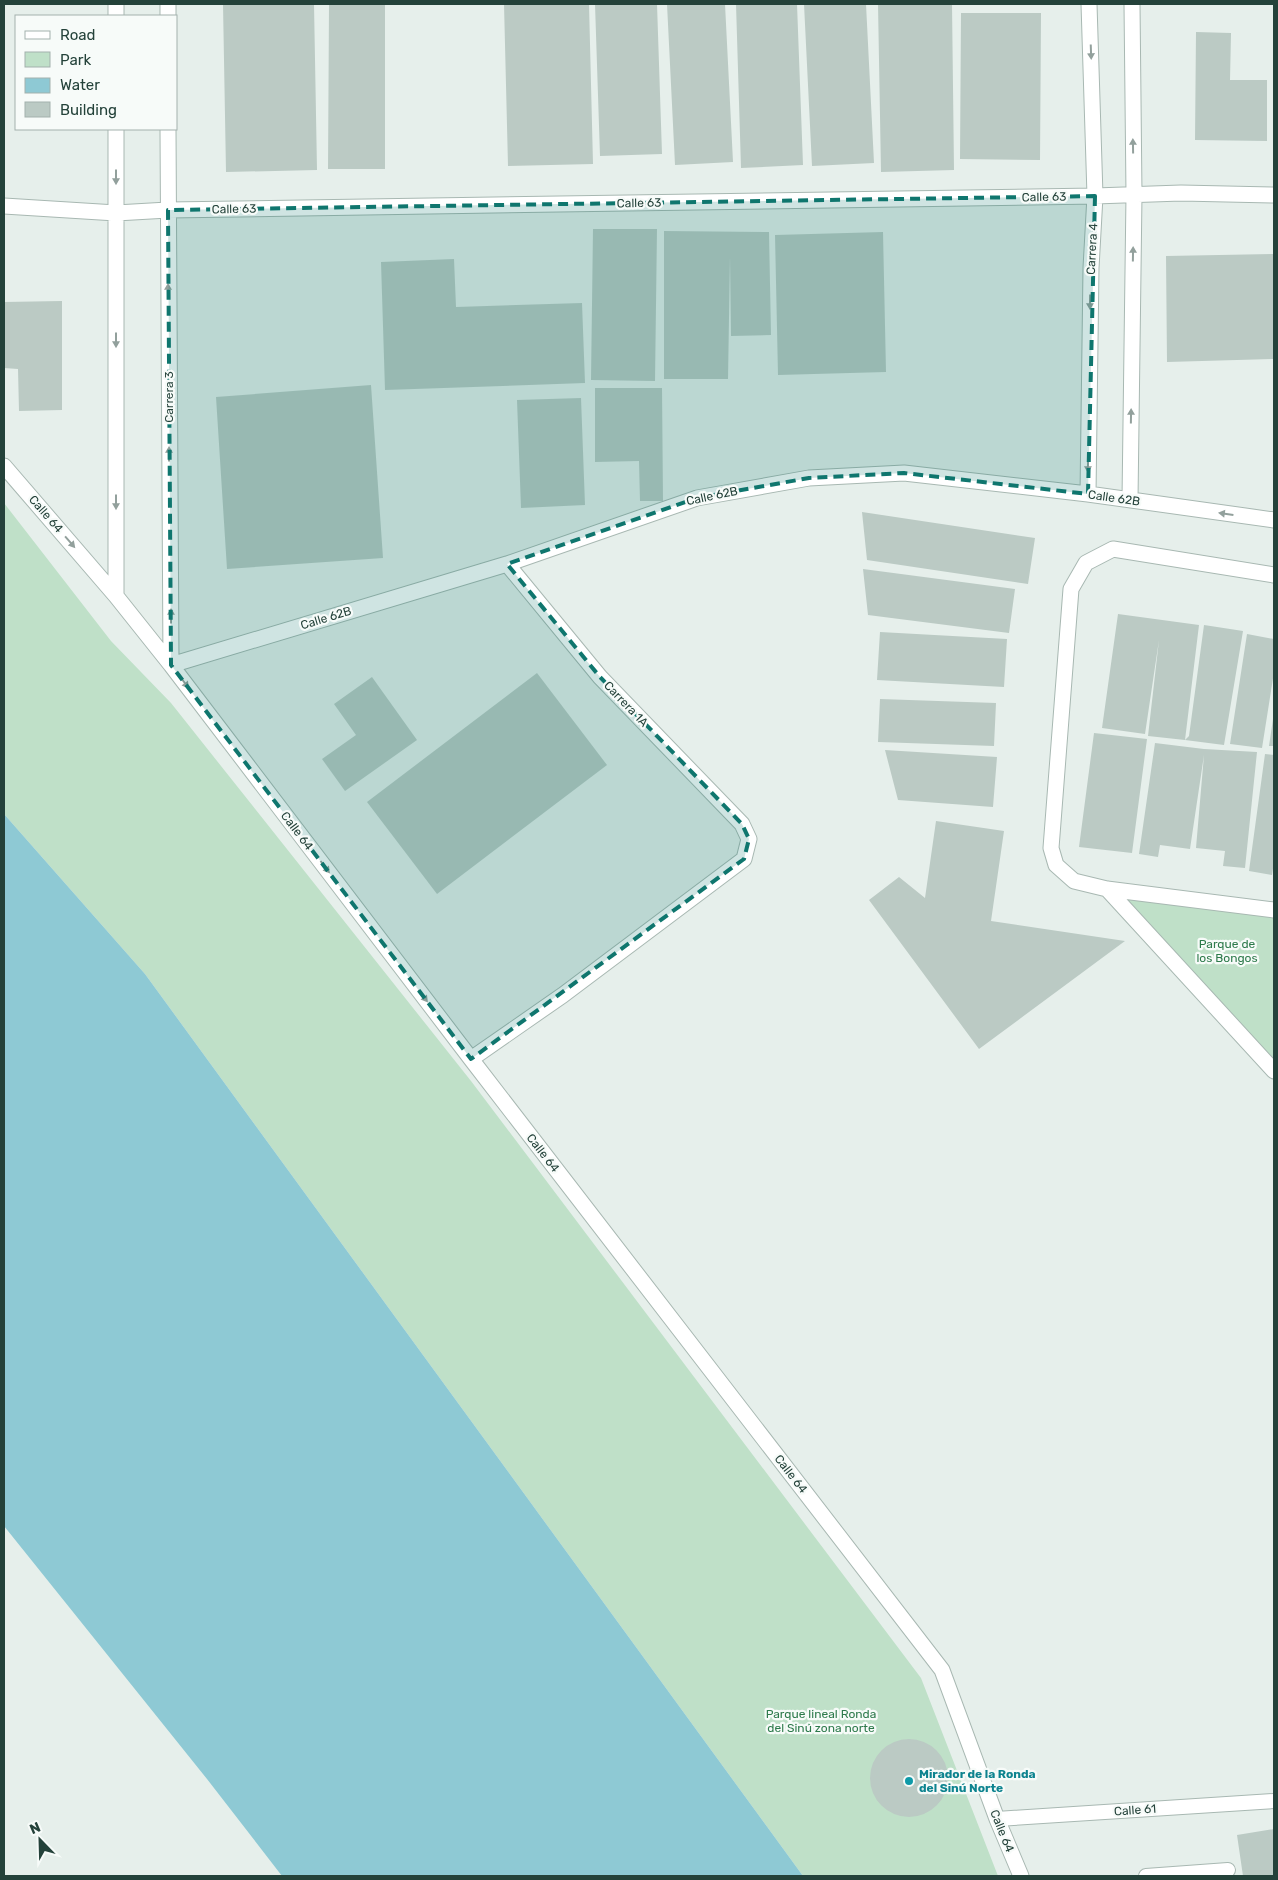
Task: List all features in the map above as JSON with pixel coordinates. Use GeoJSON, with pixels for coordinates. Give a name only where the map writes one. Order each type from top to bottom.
{"type":"FeatureCollection","features":[{"type":"Feature","properties":{"kind":"street","name":"Carrera 4"},"geometry":{"type":"LineString","coordinates":[[1088,494],[1091,268],[1095,196],[1089,4]]}},
{"type":"Feature","properties":{"kind":"street"},"geometry":{"type":"LineString","coordinates":[[1130,500],[1134,195],[1132,4]]}},
{"type":"Feature","properties":{"kind":"street"},"geometry":{"type":"LineString","coordinates":[[116,130],[116,596]]}},
{"type":"Feature","properties":{"kind":"street","name":"Carrera 3"},"geometry":{"type":"LineString","coordinates":[[168,130],[171,665]]}},
{"type":"Feature","properties":{"kind":"street","name":"Calle 63"},"geometry":{"type":"LineString","coordinates":[[4,206],[116,213],[168,210],[1095,196],[1181,193],[1274,195]]}},
{"type":"Feature","properties":{"kind":"street","name":"Calle 64"},"geometry":{"type":"LineString","coordinates":[[4,466],[116,596],[171,665],[471,1059],[942,1670],[997,1819],[1021,1876]]}},
{"type":"Feature","properties":{"kind":"street","name":"Calle 62B"},"geometry":{"type":"LineString","coordinates":[[171,665],[507,564],[697,498],[809,478],[904,472],[1088,494],[1274,520]]}},
{"type":"Feature","properties":{"kind":"street"},"geometry":{"type":"LineString","coordinates":[[1274,575],[1113,549],[1086,563],[1072,589],[1051,848],[1056,865],[1074,881],[1107,889],[1274,910]]}},
{"type":"Feature","properties":{"kind":"street","name":"Carrera 1A"},"geometry":{"type":"LineString","coordinates":[[471,1059],[563,995],[744,859],[749,839],[742,824],[600,677],[507,564]]}},
{"type":"Feature","properties":{"kind":"street"},"geometry":{"type":"LineString","coordinates":[[1107,889],[1274,1071]]}},
{"type":"Feature","properties":{"kind":"lane","name":"Calle 61"},"geometry":{"type":"LineString","coordinates":[[997,1819],[1274,1801]]}},
{"type":"Feature","properties":{"kind":"lane"},"geometry":{"type":"LineString","coordinates":[[1146,1876],[1228,1870]]}},
{"type":"Feature","properties":{"kind":"highlighted area"},"geometry":{"type":"Polygon","coordinates":[[[1095,196],[1088,494],[904,473],[809,478],[697,498],[507,564],[600,677],[742,824],[749,839],[744,859],[471,1059],[171,665],[168,210],[1095,196]]]}},
{"type":"Feature","properties":{"kind":"green space","name":"Parque lineal Ronda del Sinú zona norte"},"geometry":{"type":"Polygon","coordinates":[[[4,503],[111,641],[171,703],[471,1081],[921,1678],[998,1876],[803,1876],[145,974],[4,814],[4,503]]]}},
{"type":"Feature","properties":{"kind":"green space","name":"Parque de los Bongos"},"geometry":{"type":"Polygon","coordinates":[[[1107,889],[1274,910],[1274,1071],[1107,889]]]}},
{"type":"Feature","properties":{"kind":"water"},"geometry":{"type":"Polygon","coordinates":[[[4,814],[145,974],[803,1876],[282,1876],[207,1779],[4,1526],[4,814]]]}},
{"type":"Feature","properties":{"kind":"building"},"geometry":{"type":"Polygon","coordinates":[[[223,4],[314,4],[317,170],[226,172],[223,4]]]}},
{"type":"Feature","properties":{"kind":"building"},"geometry":{"type":"Polygon","coordinates":[[[504,4],[589,4],[593,164],[508,166],[504,4]]]}},
{"type":"Feature","properties":{"kind":"building"},"geometry":{"type":"Polygon","coordinates":[[[595,4],[657,4],[662,154],[600,156],[595,4]]]}},
{"type":"Feature","properties":{"kind":"building"},"geometry":{"type":"Polygon","coordinates":[[[667,4],[725,4],[733,162],[675,165],[667,4]]]}},
{"type":"Feature","properties":{"kind":"building"},"geometry":{"type":"Polygon","coordinates":[[[736,4],[797,4],[803,165],[741,168],[736,4]]]}},
{"type":"Feature","properties":{"kind":"building"},"geometry":{"type":"Polygon","coordinates":[[[804,4],[866,4],[874,163],[812,166],[804,4]]]}},
{"type":"Feature","properties":{"kind":"building"},"geometry":{"type":"Polygon","coordinates":[[[878,4],[952,4],[954,170],[881,172],[878,4]]]}},
{"type":"Feature","properties":{"kind":"building"},"geometry":{"type":"Polygon","coordinates":[[[329,5],[385,5],[385,169],[328,169],[329,5]]]}},
{"type":"Feature","properties":{"kind":"building"},"geometry":{"type":"Polygon","coordinates":[[[961,13],[1041,13],[1040,160],[960,159],[961,13]]]}},
{"type":"Feature","properties":{"kind":"building"},"geometry":{"type":"Polygon","coordinates":[[[1196,32],[1231,33],[1230,80],[1267,80],[1267,141],[1195,140],[1196,32]]]}},
{"type":"Feature","properties":{"kind":"building"},"geometry":{"type":"Polygon","coordinates":[[[593,229],[657,229],[655,381],[591,380],[593,229]]]}},
{"type":"Feature","properties":{"kind":"building"},"geometry":{"type":"Polygon","coordinates":[[[664,231],[769,232],[771,335],[731,336],[730,257],[728,379],[664,379],[664,231]]]}},
{"type":"Feature","properties":{"kind":"building"},"geometry":{"type":"Polygon","coordinates":[[[883,232],[886,372],[778,375],[775,235],[883,232]]]}},
{"type":"Feature","properties":{"kind":"building"},"geometry":{"type":"Polygon","coordinates":[[[1274,254],[1274,359],[1167,362],[1166,256],[1274,254]]]}},
{"type":"Feature","properties":{"kind":"building"},"geometry":{"type":"Polygon","coordinates":[[[454,259],[456,307],[582,303],[585,383],[385,390],[381,262],[454,259]]]}},
{"type":"Feature","properties":{"kind":"building"},"geometry":{"type":"Polygon","coordinates":[[[62,301],[62,410],[19,411],[18,369],[4,368],[4,302],[62,301]]]}},
{"type":"Feature","properties":{"kind":"building"},"geometry":{"type":"Polygon","coordinates":[[[371,385],[383,558],[227,569],[216,397],[371,385]]]}},
{"type":"Feature","properties":{"kind":"building"},"geometry":{"type":"Polygon","coordinates":[[[595,388],[662,388],[663,501],[640,501],[639,461],[595,462],[595,388]]]}},
{"type":"Feature","properties":{"kind":"building"},"geometry":{"type":"Polygon","coordinates":[[[581,398],[585,505],[521,508],[517,400],[581,398]]]}},
{"type":"Feature","properties":{"kind":"building"},"geometry":{"type":"Polygon","coordinates":[[[862,512],[1035,538],[1028,584],[867,560],[862,512]]]}},
{"type":"Feature","properties":{"kind":"building"},"geometry":{"type":"Polygon","coordinates":[[[863,569],[1015,589],[1009,633],[868,615],[863,569]]]}},
{"type":"Feature","properties":{"kind":"building"},"geometry":{"type":"Polygon","coordinates":[[[1118,614],[1199,625],[1185,740],[1148,736],[1159,640],[1145,734],[1102,728],[1118,614]]]}},
{"type":"Feature","properties":{"kind":"building"},"geometry":{"type":"Polygon","coordinates":[[[1204,625],[1243,631],[1224,745],[1185,740],[1189,736],[1204,625]]]}},
{"type":"Feature","properties":{"kind":"building"},"geometry":{"type":"Polygon","coordinates":[[[880,632],[1007,639],[1004,687],[877,680],[880,632]]]}},
{"type":"Feature","properties":{"kind":"building"},"geometry":{"type":"Polygon","coordinates":[[[1247,634],[1274,639],[1274,672],[1262,748],[1230,744],[1247,634]]]}},
{"type":"Feature","properties":{"kind":"building"},"geometry":{"type":"Polygon","coordinates":[[[537,673],[607,765],[437,894],[367,802],[537,673]]]}},
{"type":"Feature","properties":{"kind":"building"},"geometry":{"type":"Polygon","coordinates":[[[372,677],[417,740],[345,791],[322,759],[356,735],[334,704],[372,677]]]}},
{"type":"Feature","properties":{"kind":"building"},"geometry":{"type":"Polygon","coordinates":[[[880,699],[996,703],[994,746],[878,742],[880,699]]]}},
{"type":"Feature","properties":{"kind":"building"},"geometry":{"type":"Polygon","coordinates":[[[1273,719],[1274,746],[1269,746],[1273,719]]]}},
{"type":"Feature","properties":{"kind":"building"},"geometry":{"type":"Polygon","coordinates":[[[1094,733],[1147,739],[1132,853],[1079,847],[1094,733]]]}},
{"type":"Feature","properties":{"kind":"building"},"geometry":{"type":"Polygon","coordinates":[[[1155,743],[1204,749],[1257,752],[1245,868],[1223,866],[1225,851],[1196,848],[1204,755],[1190,849],[1160,845],[1158,857],[1139,854],[1155,743]]]}},
{"type":"Feature","properties":{"kind":"building"},"geometry":{"type":"Polygon","coordinates":[[[885,750],[997,757],[993,807],[898,800],[885,750]]]}},
{"type":"Feature","properties":{"kind":"building"},"geometry":{"type":"Polygon","coordinates":[[[1265,754],[1274,755],[1274,862],[1272,875],[1249,871],[1265,754]]]}},
{"type":"Feature","properties":{"kind":"building"},"geometry":{"type":"Polygon","coordinates":[[[936,821],[1004,831],[991,921],[1125,941],[979,1049],[869,900],[899,877],[925,898],[936,821]]]}},
{"type":"Feature","properties":{"kind":"building","name":"Mirador de la Ronda del Sinú Norte"},"geometry":{"type":"Polygon","coordinates":[[[909,1739],[924,1742],[937,1750],[945,1763],[948,1778],[945,1793],[937,1806],[924,1814],[909,1817],[894,1814],[881,1806],[873,1793],[870,1778],[873,1763],[881,1750],[894,1742],[909,1739]]]}},
{"type":"Feature","properties":{"kind":"building"},"geometry":{"type":"Polygon","coordinates":[[[1274,1829],[1274,1876],[1243,1876],[1237,1835],[1274,1829]]]}},
{"type":"Feature","properties":{"kind":"place","name":"Mirador de la Ronda del Sinú Norte"},"geometry":{"type":"Point","coordinates":[909,1781]}}]}
